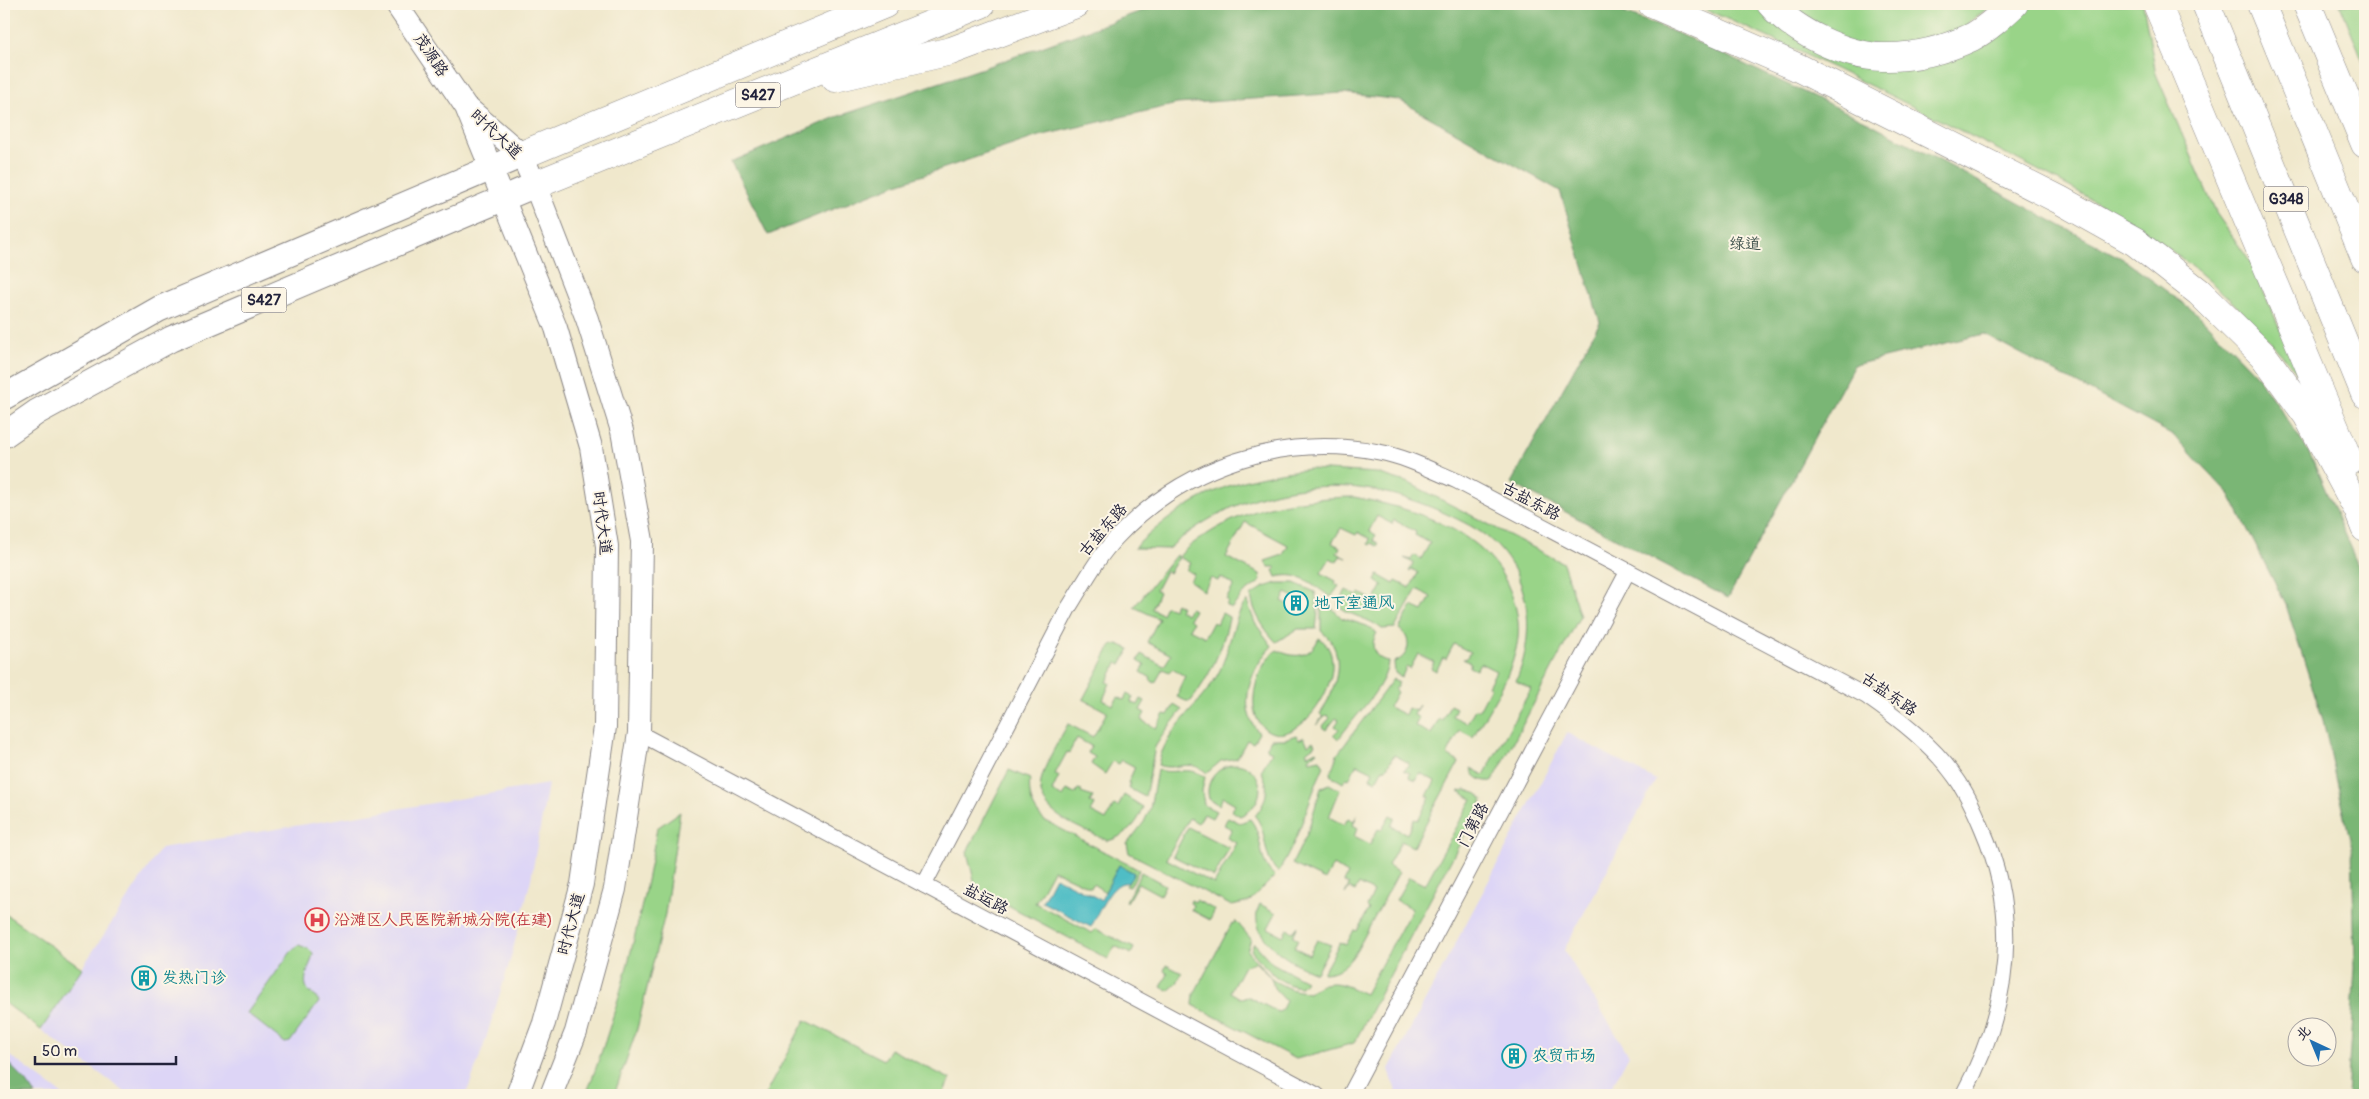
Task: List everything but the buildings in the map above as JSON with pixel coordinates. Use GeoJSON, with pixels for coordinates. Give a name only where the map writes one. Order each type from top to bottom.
{"type":"FeatureCollection","features":[{"type":"Feature","properties":{"kind":"highway"},"geometry":{"type":"LineString","coordinates":[[739,64],[843,4]]}},
{"type":"Feature","properties":{"kind":"highway","name":"S427"},"geometry":{"type":"LineString","coordinates":[[522,155],[885,4]]}},
{"type":"Feature","properties":{"kind":"highway","name":"S427"},"geometry":{"type":"LineString","coordinates":[[535,185],[981,4]]}},
{"type":"Feature","properties":{"kind":"highway"},"geometry":{"type":"LineString","coordinates":[[753,97],[951,51],[1076,4]]}},
{"type":"Feature","properties":{"kind":"highway"},"geometry":{"type":"LineString","coordinates":[[1652,4],[1797,67],[2060,200],[2135,242],[2199,292],[2262,355],[2307,415],[2358,510],[2365,528]]}},
{"type":"Feature","properties":{"kind":"highway"},"geometry":{"type":"LineString","coordinates":[[1771,4],[1802,32],[1839,48],[1881,57],[1919,55],[1973,36],[2014,4]]}},
{"type":"Feature","properties":{"kind":"highway"},"geometry":{"type":"LineString","coordinates":[[2157,4],[2365,499]]}},
{"type":"Feature","properties":{"kind":"highway","name":"G348"},"geometry":{"type":"LineString","coordinates":[[2206,4],[2365,394]]}},
{"type":"Feature","properties":{"kind":"highway"},"geometry":{"type":"LineString","coordinates":[[2260,4],[2365,258]]}},
{"type":"Feature","properties":{"kind":"highway"},"geometry":{"type":"LineString","coordinates":[[2307,4],[2365,144]]}},
{"type":"Feature","properties":{"kind":"main road","name":"茂源路"},"geometry":{"type":"LineString","coordinates":[[396,4],[466,107]]}},
{"type":"Feature","properties":{"kind":"main road","name":"时代大道"},"geometry":{"type":"LineString","coordinates":[[466,107],[522,155],[535,185],[587,319],[622,431],[642,540],[639,733],[615,889],[576,1032],[551,1095]]}},
{"type":"Feature","properties":{"kind":"main road","name":"时代大道"},"geometry":{"type":"LineString","coordinates":[[466,107],[556,328],[591,447],[607,546],[605,727],[582,884],[544,1023],[517,1095]]}},
{"type":"Feature","properties":{"kind":"main road","name":"S427"},"geometry":{"type":"LineString","coordinates":[[4,397],[159,309],[522,155]]}},
{"type":"Feature","properties":{"kind":"main road","name":"S427"},"geometry":{"type":"LineString","coordinates":[[4,435],[37,412],[171,339],[535,185]]}},
{"type":"Feature","properties":{"kind":"street","name":"古盐东路"},"geometry":{"type":"LineString","coordinates":[[924,885],[1068,609],[1093,568],[1115,538],[1143,512],[1203,472],[1234,460],[1308,446],[1379,452],[1416,463],[1456,481],[1866,696],[1894,715],[1956,778],[1973,807],[1997,869],[2008,937],[2005,978],[1995,1021],[1979,1065],[1963,1095]]}},
{"type":"Feature","properties":{"kind":"street","name":"门第路"},"geometry":{"type":"LineString","coordinates":[[1350,1095],[1628,571]]}},
{"type":"Feature","properties":{"kind":"street","name":"盐运路"},"geometry":{"type":"LineString","coordinates":[[639,733],[1317,1095]]}},
{"type":"Feature","properties":{"kind":"shaded area"},"geometry":{"type":"Polygon","coordinates":[[[1567,733],[1656,780],[1564,950],[1629,1055],[1607,1095],[1397,1095],[1389,1069],[1567,733]]]}},
{"type":"Feature","properties":{"kind":"shaded area","name":"沿滩区人民医院新城分院(在建)"},"geometry":{"type":"Polygon","coordinates":[[[548,784],[531,879],[510,961],[466,1095],[129,1095],[41,1030],[161,848],[548,784]]]}},
{"type":"Feature","properties":{"kind":"shaded area"},"geometry":{"type":"Polygon","coordinates":[[[4,1051],[63,1095],[4,1095],[4,1051]]]}},
{"type":"Feature","properties":{"kind":"green space","name":"绿道"},"geometry":{"type":"Polygon","coordinates":[[[1161,4],[1601,4],[1682,35],[1870,123],[2123,259],[2199,315],[2256,374],[2309,452],[2365,582],[2365,1095],[2347,1095],[2355,967],[2352,848],[2323,720],[2286,605],[2230,495],[2173,435],[1984,334],[1854,365],[1728,598],[1511,483],[1600,322],[1560,191],[1399,100],[1343,93],[1177,104],[1039,136],[894,185],[768,235],[731,162],[836,117],[983,68],[1161,4]]]}},
{"type":"Feature","properties":{"kind":"green space"},"geometry":{"type":"Polygon","coordinates":[[[1693,4],[1994,4],[1968,23],[1982,46],[2031,4],[2143,4],[2156,74],[2216,213],[2251,263],[2301,377],[2252,322],[2213,284],[2173,252],[2120,216],[2036,169],[1908,104],[1693,4]]]}},
{"type":"Feature","properties":{"kind":"green space"},"geometry":{"type":"Polygon","coordinates":[[[2340,4],[2365,4],[2365,66],[2340,4]]]}},
{"type":"Feature","properties":{"kind":"green space"},"geometry":{"type":"Polygon","coordinates":[[[1310,469],[1377,473],[1409,483],[1563,563],[1580,616],[1493,781],[1479,779],[1474,775],[1471,768],[1484,775],[1531,689],[1516,681],[1523,662],[1528,623],[1526,603],[1513,567],[1501,551],[1481,532],[1440,511],[1390,494],[1356,488],[1321,486],[1266,495],[1231,508],[1198,526],[1168,549],[1134,548],[1174,514],[1214,492],[1258,477],[1310,469]]]}},
{"type":"Feature","properties":{"kind":"green space"},"geometry":{"type":"Polygon","coordinates":[[[1354,497],[1401,508],[1424,516],[1467,538],[1485,553],[1500,571],[1511,593],[1517,614],[1518,642],[1504,684],[1473,737],[1460,730],[1447,755],[1459,762],[1413,847],[1401,841],[1388,865],[1399,872],[1354,955],[1339,969],[1329,973],[1323,973],[1340,942],[1346,945],[1354,930],[1357,931],[1369,909],[1367,907],[1374,892],[1359,884],[1355,891],[1349,888],[1345,894],[1349,885],[1344,882],[1348,874],[1333,865],[1325,880],[1292,864],[1307,834],[1321,788],[1329,784],[1340,790],[1329,817],[1344,825],[1348,818],[1354,821],[1357,815],[1353,825],[1358,828],[1354,836],[1370,844],[1378,829],[1381,830],[1390,815],[1395,818],[1391,826],[1407,834],[1414,819],[1418,820],[1430,797],[1427,796],[1435,781],[1420,773],[1416,780],[1409,777],[1410,773],[1403,770],[1406,769],[1409,763],[1394,755],[1386,769],[1383,768],[1376,781],[1370,778],[1373,772],[1357,764],[1349,779],[1346,778],[1343,783],[1330,775],[1337,755],[1393,679],[1399,682],[1395,690],[1397,692],[1389,707],[1405,715],[1408,708],[1415,711],[1419,705],[1414,715],[1419,718],[1415,726],[1431,734],[1439,719],[1442,720],[1450,705],[1456,708],[1452,716],[1467,723],[1475,709],[1479,710],[1491,687],[1488,686],[1496,671],[1480,663],[1476,670],[1469,667],[1471,663],[1463,659],[1466,659],[1470,652],[1454,644],[1446,659],[1443,658],[1436,671],[1431,668],[1434,662],[1418,654],[1410,669],[1406,667],[1402,677],[1395,673],[1394,662],[1404,656],[1408,647],[1406,637],[1399,629],[1412,606],[1423,611],[1431,597],[1417,589],[1395,628],[1382,629],[1338,605],[1346,590],[1357,596],[1360,593],[1374,601],[1383,585],[1375,581],[1378,575],[1394,584],[1396,581],[1410,588],[1418,573],[1412,569],[1409,571],[1413,563],[1404,558],[1411,560],[1414,555],[1421,559],[1430,543],[1415,535],[1416,532],[1394,520],[1392,524],[1377,516],[1369,531],[1376,535],[1373,540],[1379,544],[1377,546],[1372,543],[1368,544],[1370,539],[1358,532],[1356,535],[1341,528],[1332,543],[1340,547],[1337,553],[1347,558],[1340,556],[1337,562],[1330,558],[1321,573],[1336,581],[1335,584],[1339,586],[1331,597],[1306,580],[1293,576],[1276,577],[1273,570],[1276,569],[1275,567],[1269,567],[1265,561],[1283,555],[1288,545],[1245,522],[1226,557],[1260,574],[1261,581],[1243,594],[1232,608],[1226,606],[1228,601],[1226,600],[1234,585],[1220,577],[1218,581],[1211,578],[1204,591],[1190,581],[1194,574],[1186,570],[1190,563],[1179,557],[1189,546],[1209,533],[1243,516],[1297,501],[1354,497]]]}},
{"type":"Feature","properties":{"kind":"green space"},"geometry":{"type":"Polygon","coordinates":[[[1176,555],[1179,557],[1169,573],[1166,571],[1156,590],[1159,592],[1152,609],[1162,614],[1166,606],[1173,609],[1176,603],[1181,606],[1179,610],[1186,614],[1190,608],[1194,610],[1189,619],[1193,622],[1189,629],[1205,637],[1213,622],[1217,624],[1222,613],[1229,617],[1223,641],[1214,662],[1204,682],[1191,701],[1177,697],[1185,676],[1172,669],[1169,672],[1163,669],[1155,683],[1141,672],[1145,665],[1138,661],[1141,654],[1164,666],[1171,655],[1147,642],[1159,619],[1134,607],[1176,555]]]}},
{"type":"Feature","properties":{"kind":"green space"},"geometry":{"type":"Polygon","coordinates":[[[1278,583],[1294,583],[1315,592],[1318,612],[1316,629],[1298,629],[1276,642],[1260,621],[1254,609],[1251,596],[1264,587],[1278,583]],[[1286,593],[1282,601],[1306,614],[1311,605],[1286,593]]]}},
{"type":"Feature","properties":{"kind":"green space"},"geometry":{"type":"Polygon","coordinates":[[[1321,598],[1342,618],[1367,626],[1377,633],[1373,642],[1374,651],[1383,660],[1388,661],[1382,681],[1376,691],[1338,740],[1333,735],[1339,729],[1335,726],[1339,720],[1336,718],[1326,730],[1322,727],[1330,718],[1327,715],[1316,725],[1323,717],[1320,714],[1331,694],[1337,671],[1335,649],[1330,640],[1321,631],[1321,598]]]}},
{"type":"Feature","properties":{"kind":"green space"},"geometry":{"type":"Polygon","coordinates":[[[1247,601],[1255,623],[1272,646],[1258,665],[1249,688],[1247,700],[1252,723],[1259,733],[1253,743],[1247,740],[1237,758],[1221,761],[1207,773],[1200,768],[1188,765],[1165,767],[1158,765],[1168,740],[1212,684],[1219,672],[1235,624],[1242,607],[1247,601]]]}},
{"type":"Feature","properties":{"kind":"green space"},"geometry":{"type":"Polygon","coordinates":[[[1319,638],[1330,651],[1332,668],[1328,687],[1318,705],[1305,721],[1291,731],[1276,733],[1262,726],[1256,716],[1254,701],[1256,684],[1264,665],[1277,650],[1290,655],[1307,653],[1319,638]]]}},
{"type":"Feature","properties":{"kind":"green space"},"geometry":{"type":"Polygon","coordinates":[[[1118,644],[1130,649],[1121,664],[1117,663],[1107,682],[1110,683],[1103,700],[1113,705],[1118,697],[1124,700],[1127,694],[1133,697],[1131,702],[1138,705],[1141,699],[1145,701],[1140,710],[1145,713],[1141,720],[1156,728],[1164,714],[1168,715],[1174,705],[1182,710],[1155,747],[1145,797],[1128,788],[1130,784],[1128,783],[1135,767],[1122,760],[1119,764],[1113,761],[1105,774],[1091,764],[1095,757],[1088,753],[1091,746],[1077,738],[1069,753],[1067,752],[1055,774],[1059,776],[1052,791],[1063,797],[1067,790],[1075,794],[1078,789],[1082,790],[1081,793],[1093,797],[1090,802],[1095,805],[1091,812],[1106,820],[1114,805],[1118,807],[1124,795],[1143,807],[1138,819],[1130,829],[1108,841],[1073,825],[1051,810],[1044,801],[1041,790],[1042,777],[1047,764],[1068,724],[1093,737],[1107,712],[1083,699],[1111,646],[1118,644]]]}},
{"type":"Feature","properties":{"kind":"green space"},"geometry":{"type":"Polygon","coordinates":[[[1296,735],[1299,740],[1304,737],[1308,745],[1313,741],[1315,745],[1306,752],[1308,755],[1316,751],[1309,758],[1310,761],[1320,759],[1324,766],[1292,847],[1278,872],[1269,859],[1262,830],[1255,816],[1262,806],[1266,795],[1266,783],[1261,771],[1272,752],[1266,749],[1271,739],[1285,739],[1296,735]]]}},
{"type":"Feature","properties":{"kind":"green space"},"geometry":{"type":"Polygon","coordinates":[[[1237,764],[1247,767],[1254,773],[1260,788],[1255,804],[1249,811],[1240,816],[1232,811],[1235,804],[1223,797],[1219,805],[1209,799],[1208,792],[1214,775],[1224,767],[1237,764]]]}},
{"type":"Feature","properties":{"kind":"green space"},"geometry":{"type":"Polygon","coordinates":[[[1009,770],[1030,779],[1032,801],[1036,811],[1044,820],[1139,870],[1130,887],[1126,886],[1134,873],[1119,865],[1105,892],[1093,884],[1091,888],[1053,870],[1035,903],[1092,933],[1096,929],[1134,948],[1131,954],[1115,946],[1108,959],[976,888],[967,852],[1009,770]]]}},
{"type":"Feature","properties":{"kind":"green space"},"geometry":{"type":"Polygon","coordinates":[[[1157,770],[1170,772],[1188,771],[1199,773],[1205,777],[1202,791],[1204,805],[1216,811],[1212,818],[1204,814],[1198,823],[1189,818],[1166,859],[1214,884],[1237,843],[1227,838],[1232,829],[1224,825],[1228,817],[1240,823],[1250,819],[1255,826],[1265,863],[1275,876],[1249,902],[1232,906],[1129,853],[1127,844],[1144,822],[1150,809],[1157,770]]]}},
{"type":"Feature","properties":{"kind":"green space"},"geometry":{"type":"Polygon","coordinates":[[[1466,790],[1478,794],[1483,800],[1354,1043],[1296,1059],[1193,1005],[1194,994],[1232,923],[1234,924],[1236,921],[1251,939],[1247,951],[1274,981],[1290,989],[1309,993],[1324,984],[1337,983],[1365,994],[1412,909],[1396,900],[1409,877],[1425,885],[1472,799],[1459,791],[1466,790]],[[1255,962],[1244,966],[1230,992],[1240,998],[1249,997],[1278,1012],[1281,1011],[1286,1001],[1274,988],[1271,978],[1255,962]]]}},
{"type":"Feature","properties":{"kind":"green space"},"geometry":{"type":"Polygon","coordinates":[[[680,812],[665,914],[637,1029],[614,1095],[586,1095],[619,997],[644,896],[657,828],[680,812]]]}},
{"type":"Feature","properties":{"kind":"green space"},"geometry":{"type":"Polygon","coordinates":[[[1188,827],[1229,848],[1214,877],[1173,856],[1188,827]]]}},
{"type":"Feature","properties":{"kind":"green space"},"geometry":{"type":"Polygon","coordinates":[[[1141,872],[1165,885],[1160,895],[1138,883],[1127,902],[1126,901],[1141,872]]]}},
{"type":"Feature","properties":{"kind":"green space"},"geometry":{"type":"Polygon","coordinates":[[[1191,900],[1195,902],[1196,900],[1215,910],[1210,920],[1191,910],[1193,905],[1190,903],[1191,900]]]}},
{"type":"Feature","properties":{"kind":"green space"},"geometry":{"type":"Polygon","coordinates":[[[1260,904],[1276,913],[1268,928],[1283,936],[1287,929],[1293,932],[1298,926],[1293,936],[1298,939],[1294,947],[1309,955],[1317,940],[1331,945],[1316,973],[1294,962],[1272,947],[1258,927],[1257,916],[1260,904]]]}},
{"type":"Feature","properties":{"kind":"green space"},"geometry":{"type":"Polygon","coordinates":[[[4,913],[82,968],[41,1030],[4,1002],[4,913]]]}},
{"type":"Feature","properties":{"kind":"green space"},"geometry":{"type":"Polygon","coordinates":[[[1254,943],[1272,963],[1306,981],[1301,987],[1293,986],[1280,979],[1268,970],[1253,953],[1251,950],[1254,943]]]}},
{"type":"Feature","properties":{"kind":"green space"},"geometry":{"type":"Polygon","coordinates":[[[299,945],[313,953],[305,982],[307,989],[319,1002],[290,1042],[285,1043],[247,1013],[293,949],[299,945]]]}},
{"type":"Feature","properties":{"kind":"green space"},"geometry":{"type":"Polygon","coordinates":[[[1166,965],[1182,973],[1177,983],[1168,991],[1161,987],[1168,974],[1164,971],[1166,965]]]}},
{"type":"Feature","properties":{"kind":"green space"},"geometry":{"type":"Polygon","coordinates":[[[805,1020],[883,1060],[890,1049],[950,1079],[943,1094],[945,1095],[765,1095],[805,1020]]]}},
{"type":"Feature","properties":{"kind":"green space"},"geometry":{"type":"Polygon","coordinates":[[[4,1059],[26,1081],[36,1095],[4,1095],[4,1059]]]}},
{"type":"Feature","properties":{"kind":"water"},"geometry":{"type":"Polygon","coordinates":[[[1119,865],[1134,873],[1128,883],[1116,886],[1111,892],[1091,927],[1042,902],[1055,877],[1101,900],[1119,865]]]}},
{"type":"Feature","properties":{"kind":"place","name":"地下室通风"},"geometry":{"type":"Point","coordinates":[1296,603]}},
{"type":"Feature","properties":{"kind":"place","name":"沿滩区人民医院新城分院(在建)"},"geometry":{"type":"Point","coordinates":[317,920]}},
{"type":"Feature","properties":{"kind":"place","name":"发热门诊"},"geometry":{"type":"Point","coordinates":[144,978]}},
{"type":"Feature","properties":{"kind":"place","name":"农贸市场"},"geometry":{"type":"Point","coordinates":[1514,1056]}}]}
